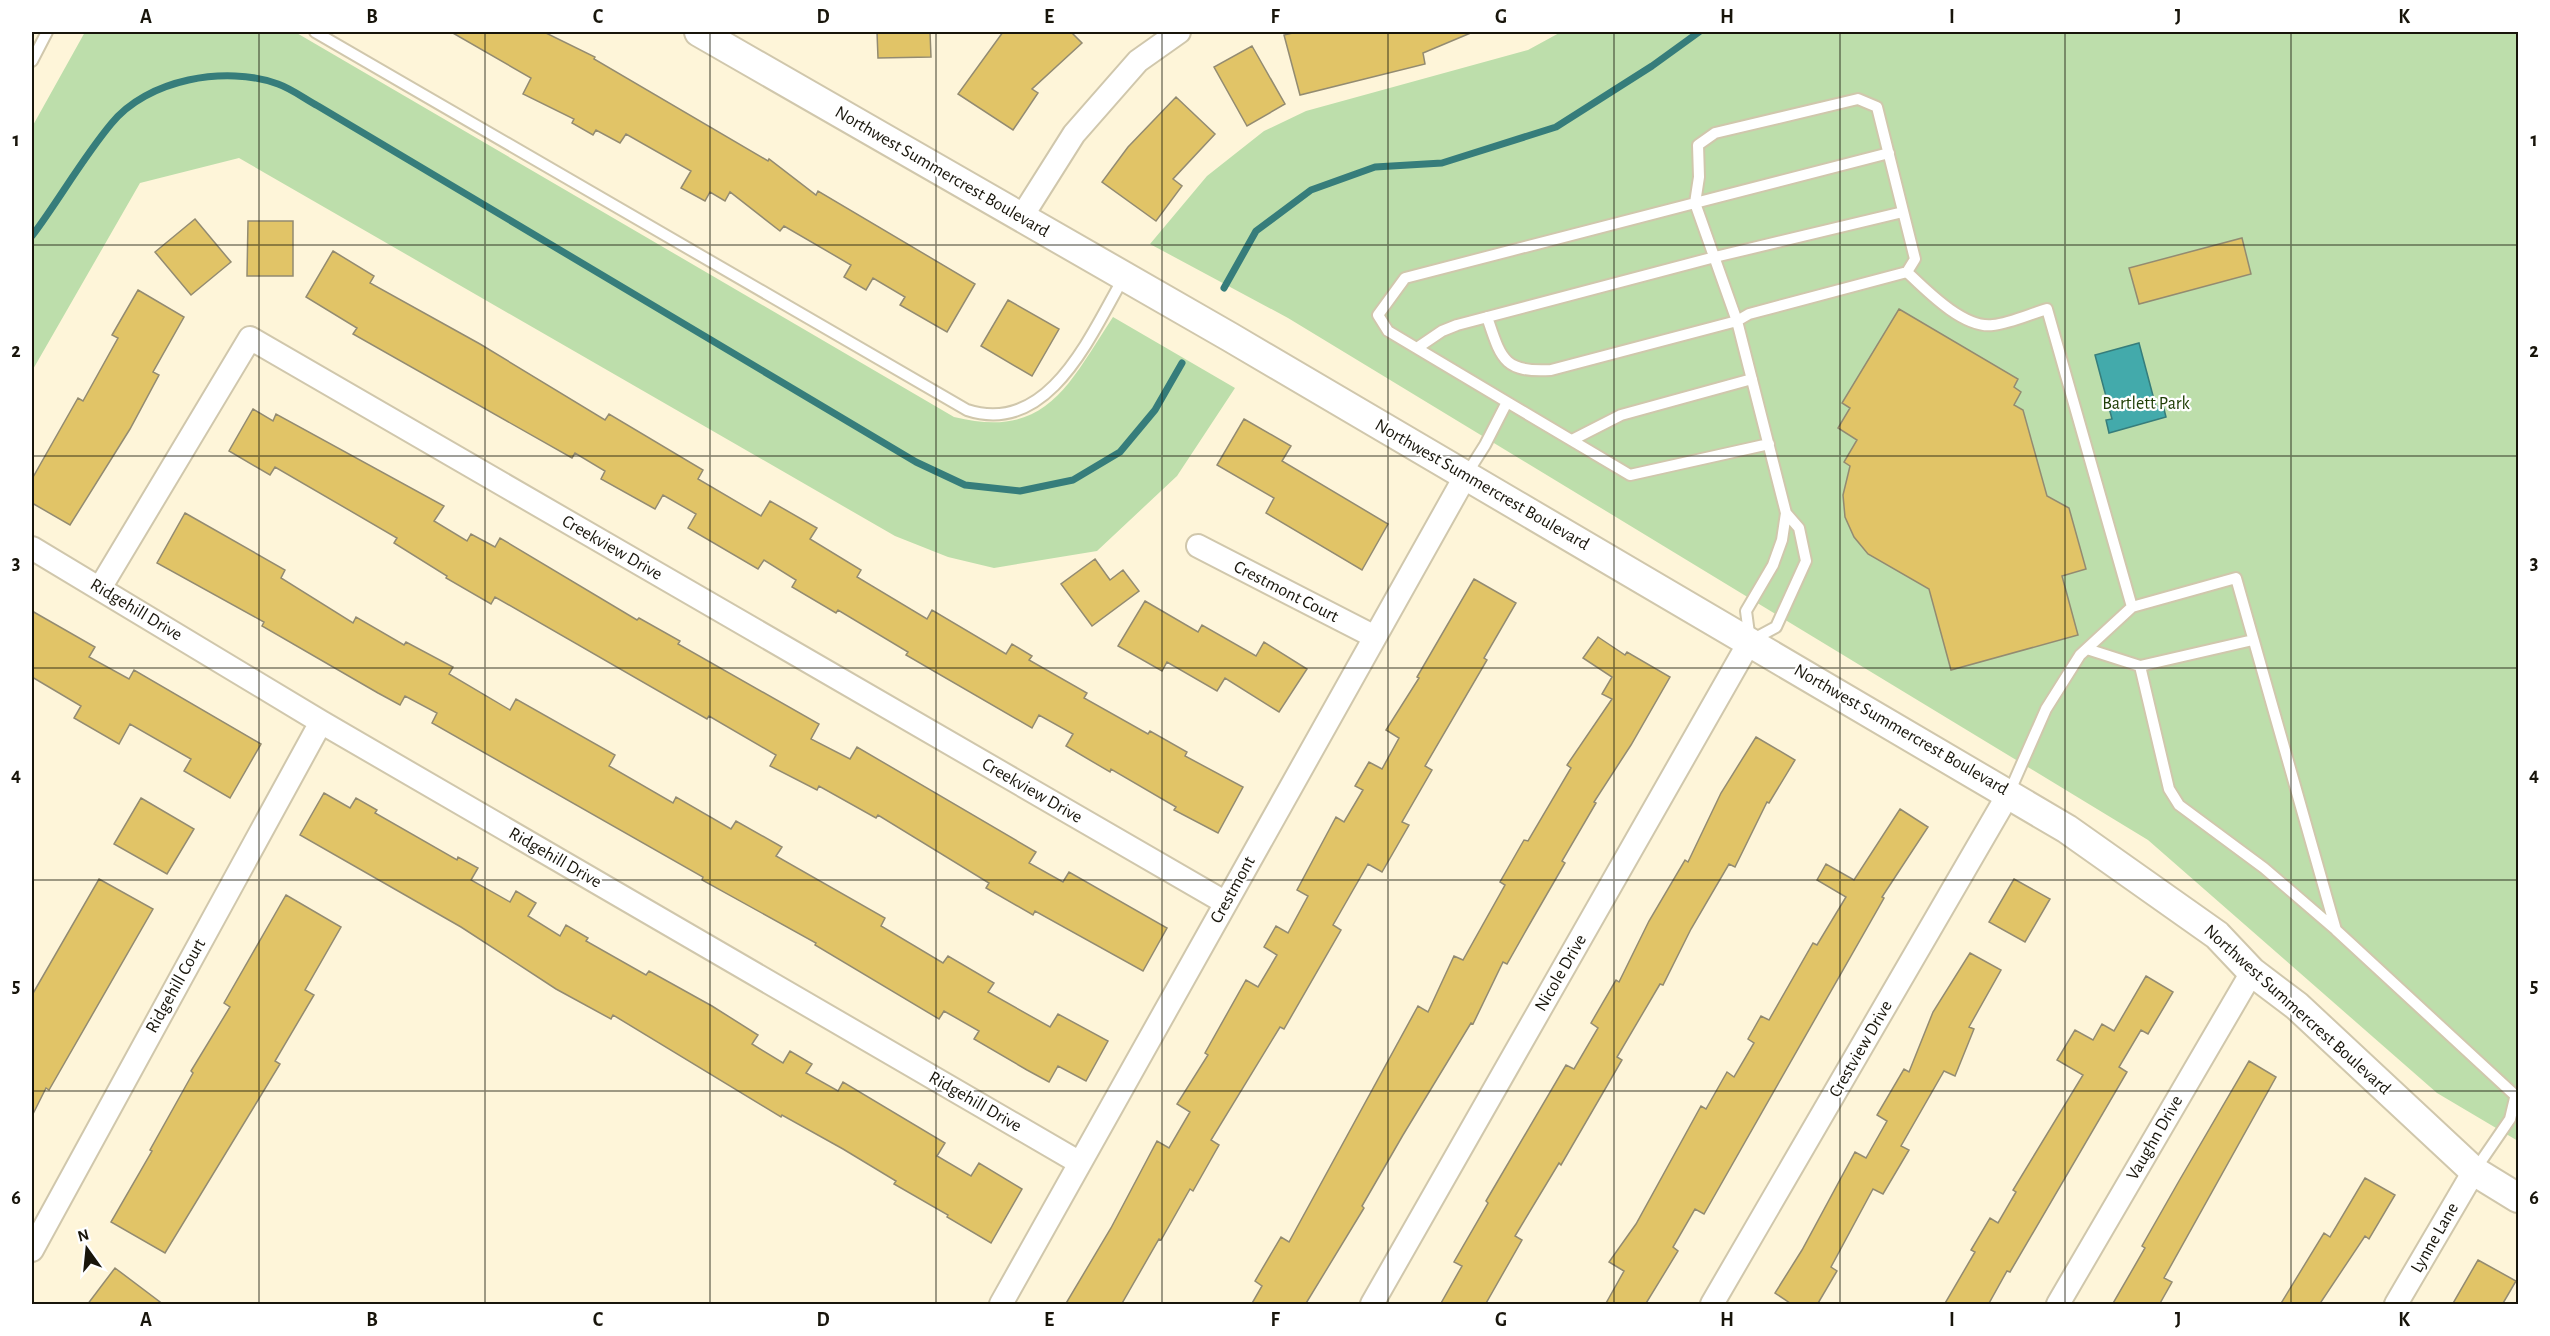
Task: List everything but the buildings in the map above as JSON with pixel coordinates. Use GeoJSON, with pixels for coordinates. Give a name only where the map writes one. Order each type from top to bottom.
{"type":"FeatureCollection","features":[{"type":"Feature","properties":{"kind":"street","name":"Northwest Summercrest Boulevard"},"geometry":{"type":"LineString","coordinates":[[699,32],[1230,337],[2067,829],[2217,935],[2252,972],[2297,1006],[2474,1171],[2518,1198]]}},
{"type":"Feature","properties":{"kind":"street"},"geometry":{"type":"LineString","coordinates":[[1021,218],[1074,134],[1138,61],[1179,32]]}},
{"type":"Feature","properties":{"kind":"street","name":"Creekview Drive"},"geometry":{"type":"LineString","coordinates":[[100,588],[250,338],[1226,903]]}},
{"type":"Feature","properties":{"kind":"street","name":"Crestmont"},"geometry":{"type":"LineString","coordinates":[[1001,1305],[1466,475]]}},
{"type":"Feature","properties":{"kind":"street","name":"Crestmont Court"},"geometry":{"type":"LineString","coordinates":[[1198,546],[1375,637]]}},
{"type":"Feature","properties":{"kind":"street","name":"Ridgehill Drive"},"geometry":{"type":"LineString","coordinates":[[32,548],[321,722],[1080,1163]]}},
{"type":"Feature","properties":{"kind":"street","name":"Nicole Drive"},"geometry":{"type":"LineString","coordinates":[[1372,1305],[1750,641]]}},
{"type":"Feature","properties":{"kind":"street","name":"Ridgehill Court"},"geometry":{"type":"LineString","coordinates":[[32,1250],[321,722]]}},
{"type":"Feature","properties":{"kind":"street","name":"Crestview Drive"},"geometry":{"type":"LineString","coordinates":[[1712,1305],[2009,793]]}},
{"type":"Feature","properties":{"kind":"street","name":"Vaughn Drive"},"geometry":{"type":"LineString","coordinates":[[2058,1305],[2252,972]]}},
{"type":"Feature","properties":{"kind":"street","name":"Lynne Lane"},"geometry":{"type":"LineString","coordinates":[[2396,1305],[2474,1171]]}},
{"type":"Feature","properties":{"kind":"lane"},"geometry":{"type":"LineString","coordinates":[[32,61],[47,32]]}},
{"type":"Feature","properties":{"kind":"lane"},"geometry":{"type":"LineString","coordinates":[[315,32],[967,410],[984,416],[1023,409],[1056,386],[1076,360],[1124,277]]}},
{"type":"Feature","properties":{"kind":"lane"},"geometry":{"type":"LineString","coordinates":[[1487,317],[1500,355],[1510,367],[1532,371],[1551,370],[1737,321],[1749,314],[1907,272],[1915,259],[1877,107],[1858,99],[1715,133],[1698,145],[1699,177],[1695,203],[1737,321],[1786,513],[1782,540],[1773,565],[1746,611],[1750,641],[1776,627],[1806,561],[1798,528],[1786,513]]}},
{"type":"Feature","properties":{"kind":"lane"},"geometry":{"type":"LineString","coordinates":[[1769,444],[1630,475],[1388,331],[1378,315],[1405,278],[1889,153]]}},
{"type":"Feature","properties":{"kind":"lane"},"geometry":{"type":"LineString","coordinates":[[1417,348],[1442,331],[1487,317],[1714,257],[1903,212]]}},
{"type":"Feature","properties":{"kind":"lane"},"geometry":{"type":"LineString","coordinates":[[1907,272],[1952,311],[1979,324],[1993,325],[2047,309],[2132,607]]}},
{"type":"Feature","properties":{"kind":"lane"},"geometry":{"type":"LineString","coordinates":[[1572,440],[1621,415],[1752,379]]}},
{"type":"Feature","properties":{"kind":"lane"},"geometry":{"type":"LineString","coordinates":[[1466,475],[1485,445],[1507,402]]}},
{"type":"Feature","properties":{"kind":"lane"},"geometry":{"type":"LineString","coordinates":[[2009,793],[2046,710],[2087,649],[2132,607],[2236,578],[2336,930]]}},
{"type":"Feature","properties":{"kind":"lane"},"geometry":{"type":"LineString","coordinates":[[2087,649],[2140,666],[2253,640]]}},
{"type":"Feature","properties":{"kind":"lane"},"geometry":{"type":"LineString","coordinates":[[2140,666],[2169,789],[2179,805],[2264,868],[2336,930],[2517,1098],[2510,1119],[2474,1171]]}},
{"type":"Feature","properties":{"kind":"green space"},"geometry":{"type":"Polygon","coordinates":[[[85,32],[295,32],[954,417],[986,422],[1012,421],[1033,413],[1052,401],[1067,385],[1113,317],[1235,388],[1177,476],[1097,551],[994,568],[948,557],[895,536],[239,158],[140,183],[32,371],[32,127],[85,32]]]}},
{"type":"Feature","properties":{"kind":"green space","name":"Bartlett Park"},"geometry":{"type":"Polygon","coordinates":[[[1561,32],[2518,32],[2518,1141],[2437,1093],[2148,840],[1288,318],[1150,244],[1207,176],[1264,131],[1306,111],[1528,50],[1561,32]]]}},
{"type":"Feature","properties":{"kind":"water"},"geometry":{"type":"Polygon","coordinates":[[[2139,343],[2156,407],[2163,405],[2166,417],[2109,433],[2106,420],[2112,419],[2095,355],[2139,343]]]}},
{"type":"Feature","properties":{"kind":"waterway"},"geometry":{"type":"LineString","coordinates":[[1224,288],[1256,231],[1311,190],[1375,167],[1442,163],[1556,127],[1652,66],[1699,32]]}},
{"type":"Feature","properties":{"kind":"waterway"},"geometry":{"type":"LineString","coordinates":[[32,236],[100,137],[126,109],[145,96],[188,80],[212,76],[257,78],[293,91],[916,462],[965,485],[1020,491],[1073,480],[1120,452],[1155,410],[1182,363]]}}]}
